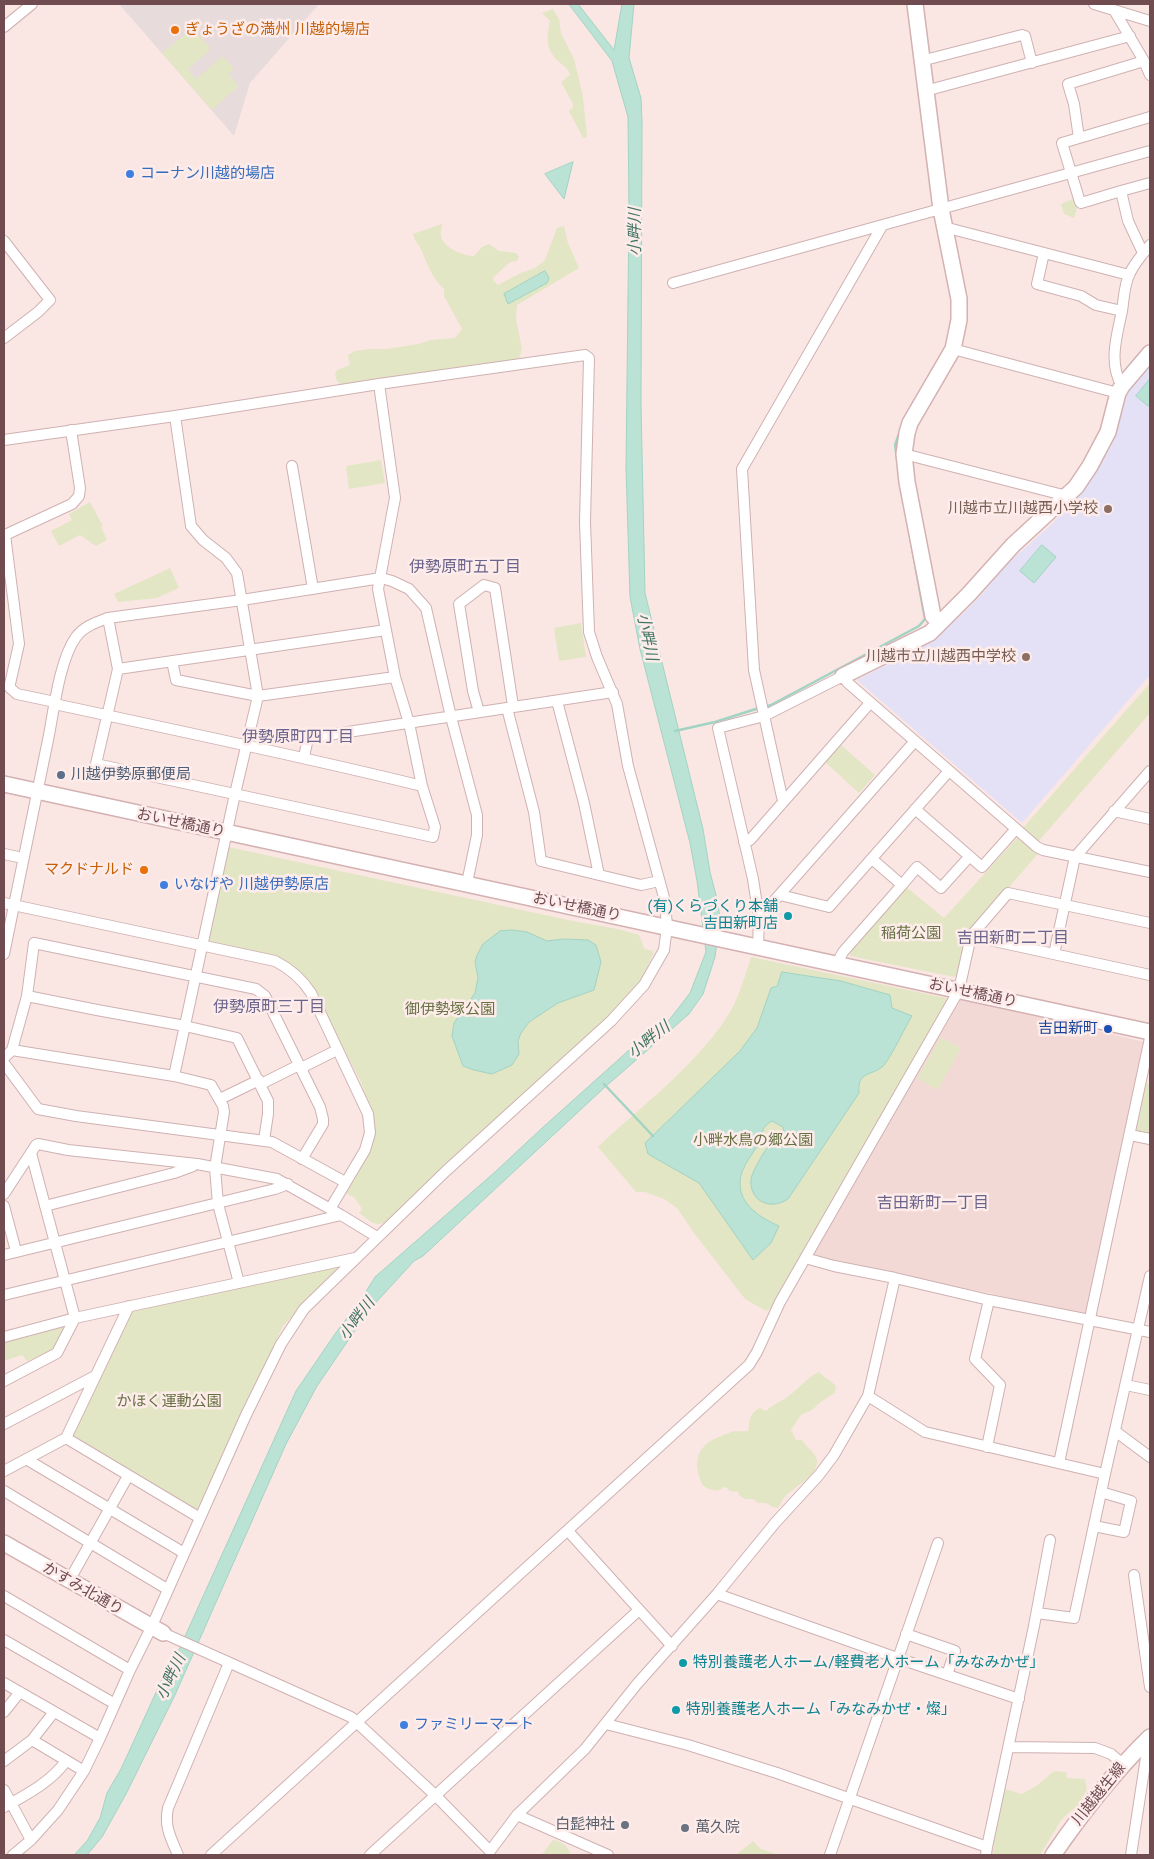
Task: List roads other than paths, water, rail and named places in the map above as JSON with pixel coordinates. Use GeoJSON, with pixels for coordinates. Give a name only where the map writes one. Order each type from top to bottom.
{"type":"FeatureCollection","features":[{"type":"Feature","properties":{"kind":"street"},"geometry":{"type":"LineString","coordinates":[[4,27],[32,4]]}},
{"type":"Feature","properties":{"kind":"street"},"geometry":{"type":"LineString","coordinates":[[915,4],[941,209],[958,299],[958,325],[953,349],[910,423],[906,433],[904,454],[908,490],[927,588],[933,616],[940,623]]}},
{"type":"Feature","properties":{"kind":"street"},"geometry":{"type":"LineString","coordinates":[[1094,4],[1150,21]]}},
{"type":"Feature","properties":{"kind":"street"},"geometry":{"type":"LineString","coordinates":[[1114,10],[1144,61],[1150,75]]}},
{"type":"Feature","properties":{"kind":"street"},"geometry":{"type":"LineString","coordinates":[[921,61],[1022,35],[1024,36],[1032,63]]}},
{"type":"Feature","properties":{"kind":"street"},"geometry":{"type":"LineString","coordinates":[[925,91],[1130,36]]}},
{"type":"Feature","properties":{"kind":"street"},"geometry":{"type":"LineString","coordinates":[[1078,138],[1074,120],[1074,104],[1068,84],[1144,61]]}},
{"type":"Feature","properties":{"kind":"street"},"geometry":{"type":"LineString","coordinates":[[1150,117],[1062,143],[1081,203],[1150,183]]}},
{"type":"Feature","properties":{"kind":"street"},"geometry":{"type":"LineString","coordinates":[[673,283],[1150,151]]}},
{"type":"Feature","properties":{"kind":"street"},"geometry":{"type":"LineString","coordinates":[[1121,191],[1128,221],[1143,253]]}},
{"type":"Feature","properties":{"kind":"street"},"geometry":{"type":"LineString","coordinates":[[785,800],[782,797],[756,686],[752,650],[742,469],[882,226]]}},
{"type":"Feature","properties":{"kind":"street"},"geometry":{"type":"LineString","coordinates":[[944,227],[1129,275]]}},
{"type":"Feature","properties":{"kind":"street"},"geometry":{"type":"LineString","coordinates":[[4,241],[50,300],[38,312],[4,338]]}},
{"type":"Feature","properties":{"kind":"street"},"geometry":{"type":"LineString","coordinates":[[1120,390],[1114,353],[1115,340],[1129,275],[1150,245]]}},
{"type":"Feature","properties":{"kind":"street"},"geometry":{"type":"LineString","coordinates":[[1044,254],[1037,284],[1081,296],[1096,305],[1122,311]]}},
{"type":"Feature","properties":{"kind":"street"},"geometry":{"type":"LineString","coordinates":[[953,349],[1120,390]]}},
{"type":"Feature","properties":{"kind":"street"},"geometry":{"type":"LineString","coordinates":[[752,945],[759,918],[753,879],[718,728],[764,716],[922,638],[940,623],[1014,545],[1076,488],[1108,432],[1120,390],[1150,353]]}},
{"type":"Feature","properties":{"kind":"street"},"geometry":{"type":"LineString","coordinates":[[4,440],[585,355],[590,358],[585,522],[589,632],[596,657],[613,692],[628,766],[672,928],[664,950],[644,984],[628,1004],[590,1041],[446,1171],[304,1310],[281,1344],[167,1590],[157,1631],[130,1670],[84,1771],[58,1810],[31,1840],[14,1855]]}},
{"type":"Feature","properties":{"kind":"street"},"geometry":{"type":"LineString","coordinates":[[108,618],[118,669],[96,764],[433,837],[435,827],[422,786],[409,723],[395,677],[378,589],[395,498],[379,384]]}},
{"type":"Feature","properties":{"kind":"street"},"geometry":{"type":"LineString","coordinates":[[174,1076],[186,1026],[201,946],[258,696],[238,573],[226,558],[203,540],[191,526],[175,416]]}},
{"type":"Feature","properties":{"kind":"street"},"geometry":{"type":"LineString","coordinates":[[72,430],[80,488],[79,496],[72,504],[4,535],[19,644],[10,688],[17,694],[246,746],[304,757],[422,786]]}},
{"type":"Feature","properties":{"kind":"street"},"geometry":{"type":"LineString","coordinates":[[904,454],[1067,496]]}},
{"type":"Feature","properties":{"kind":"street"},"geometry":{"type":"LineString","coordinates":[[292,466],[313,590]]}},
{"type":"Feature","properties":{"kind":"street"},"geometry":{"type":"LineString","coordinates":[[4,954],[9,904],[23,858],[55,703],[69,649],[77,635],[93,623],[108,618],[313,590],[381,578],[392,580],[409,589],[426,608],[478,826],[467,883]]}},
{"type":"Feature","properties":{"kind":"street"},"geometry":{"type":"LineString","coordinates":[[479,712],[473,691],[459,604],[484,585],[494,588],[510,707],[534,812],[540,861],[641,885],[659,881]]}},
{"type":"Feature","properties":{"kind":"street"},"geometry":{"type":"LineString","coordinates":[[118,669],[386,630]]}},
{"type":"Feature","properties":{"kind":"street"},"geometry":{"type":"LineString","coordinates":[[172,661],[176,680],[258,696],[395,677]]}},
{"type":"Feature","properties":{"kind":"street"},"geometry":{"type":"LineString","coordinates":[[843,676],[848,683],[1015,830],[1042,850],[1150,872]]}},
{"type":"Feature","properties":{"kind":"street"},"geometry":{"type":"LineString","coordinates":[[304,757],[308,738],[613,692]]}},
{"type":"Feature","properties":{"kind":"street"},"geometry":{"type":"LineString","coordinates":[[557,701],[584,803],[600,875]]}},
{"type":"Feature","properties":{"kind":"street"},"geometry":{"type":"LineString","coordinates":[[744,842],[750,840],[870,702]]}},
{"type":"Feature","properties":{"kind":"street"},"geometry":{"type":"LineString","coordinates":[[759,918],[915,741]]}},
{"type":"Feature","properties":{"kind":"street"},"geometry":{"type":"LineString","coordinates":[[1054,954],[1075,857],[1150,770]]}},
{"type":"Feature","properties":{"kind":"street"},"geometry":{"type":"LineString","coordinates":[[780,895],[830,907],[949,771]]}},
{"type":"Feature","properties":{"kind":"street","name":"おいせ橋通り"},"geometry":{"type":"LineString","coordinates":[[4,784],[1150,1032]]}},
{"type":"Feature","properties":{"kind":"street"},"geometry":{"type":"LineString","coordinates":[[915,809],[982,867],[1015,830]]}},
{"type":"Feature","properties":{"kind":"street"},"geometry":{"type":"LineString","coordinates":[[1114,811],[1150,819]]}},
{"type":"Feature","properties":{"kind":"street"},"geometry":{"type":"LineString","coordinates":[[4,854],[23,858]]}},
{"type":"Feature","properties":{"kind":"street"},"geometry":{"type":"LineString","coordinates":[[837,964],[843,952],[917,867],[941,888],[969,857]]}},
{"type":"Feature","properties":{"kind":"street"},"geometry":{"type":"LineString","coordinates":[[872,858],[902,884]]}},
{"type":"Feature","properties":{"kind":"street"},"geometry":{"type":"LineString","coordinates":[[211,1855],[749,1365],[757,1352],[772,1317],[959,990],[971,936],[1008,893],[1150,923]]}},
{"type":"Feature","properties":{"kind":"street"},"geometry":{"type":"LineString","coordinates":[[9,904],[275,962],[287,967],[304,983],[311,993],[368,1114],[370,1133],[365,1150],[330,1208]]}},
{"type":"Feature","properties":{"kind":"street"},"geometry":{"type":"LineString","coordinates":[[971,936],[1150,975]]}},
{"type":"Feature","properties":{"kind":"street"},"geometry":{"type":"LineString","coordinates":[[4,1058],[12,1050],[27,996],[34,943],[256,989],[262,993],[320,1107],[323,1124],[302,1159]]}},
{"type":"Feature","properties":{"kind":"street"},"geometry":{"type":"LineString","coordinates":[[27,996],[186,1026],[237,1038],[260,1082],[269,1107],[264,1140]]}},
{"type":"Feature","properties":{"kind":"street"},"geometry":{"type":"LineString","coordinates":[[1059,1463],[1130,1135],[1146,1078],[1150,1038]]}},
{"type":"Feature","properties":{"kind":"street"},"geometry":{"type":"LineString","coordinates":[[12,1050],[174,1076],[211,1085],[220,1099],[224,1112],[215,1168],[218,1204],[239,1283]]}},
{"type":"Feature","properties":{"kind":"street"},"geometry":{"type":"LineString","coordinates":[[220,1099],[337,1050]]}},
{"type":"Feature","properties":{"kind":"street"},"geometry":{"type":"LineString","coordinates":[[4,1063],[38,1109],[76,1116],[264,1140],[272,1142],[345,1182]]}},
{"type":"Feature","properties":{"kind":"street"},"geometry":{"type":"LineString","coordinates":[[1130,1135],[1150,1140]]}},
{"type":"Feature","properties":{"kind":"street"},"geometry":{"type":"LineString","coordinates":[[4,1194],[38,1144],[68,1150],[197,1164],[277,1179],[330,1208],[377,1237]]}},
{"type":"Feature","properties":{"kind":"street"},"geometry":{"type":"LineString","coordinates":[[4,1381],[57,1353],[74,1318],[31,1153]]}},
{"type":"Feature","properties":{"kind":"street"},"geometry":{"type":"LineString","coordinates":[[45,1206],[174,1173],[197,1164]]}},
{"type":"Feature","properties":{"kind":"street"},"geometry":{"type":"LineString","coordinates":[[4,1255],[55,1241],[275,1190],[288,1184]]}},
{"type":"Feature","properties":{"kind":"street"},"geometry":{"type":"LineString","coordinates":[[4,1206],[16,1251]]}},
{"type":"Feature","properties":{"kind":"street"},"geometry":{"type":"LineString","coordinates":[[4,1295],[341,1215]]}},
{"type":"Feature","properties":{"kind":"street"},"geometry":{"type":"LineString","coordinates":[[4,1337],[74,1318],[356,1258]]}},
{"type":"Feature","properties":{"kind":"street"},"geometry":{"type":"LineString","coordinates":[[806,1258],[834,1266],[989,1300],[1150,1332]]}},
{"type":"Feature","properties":{"kind":"street"},"geometry":{"type":"LineString","coordinates":[[157,1631],[351,1717],[435,1795],[489,1853],[517,1815],[585,1749],[637,1684],[717,1594],[774,1523],[819,1475],[834,1455],[868,1396],[895,1278]]}},
{"type":"Feature","properties":{"kind":"street"},"geometry":{"type":"LineString","coordinates":[[1037,1613],[1074,1618],[1150,1279]]}},
{"type":"Feature","properties":{"kind":"street"},"geometry":{"type":"LineString","coordinates":[[987,1447],[1000,1385],[975,1359],[989,1300]]}},
{"type":"Feature","properties":{"kind":"street"},"geometry":{"type":"LineString","coordinates":[[4,1471],[66,1438],[129,1306]]}},
{"type":"Feature","properties":{"kind":"street"},"geometry":{"type":"LineString","coordinates":[[4,1424],[96,1376]]}},
{"type":"Feature","properties":{"kind":"street"},"geometry":{"type":"LineString","coordinates":[[1126,1386],[1150,1390]]}},
{"type":"Feature","properties":{"kind":"street"},"geometry":{"type":"LineString","coordinates":[[868,1396],[925,1432],[1105,1474]]}},
{"type":"Feature","properties":{"kind":"street"},"geometry":{"type":"LineString","coordinates":[[1116,1432],[1150,1457]]}},
{"type":"Feature","properties":{"kind":"street"},"geometry":{"type":"LineString","coordinates":[[66,1438],[200,1518]]}},
{"type":"Feature","properties":{"kind":"street"},"geometry":{"type":"LineString","coordinates":[[26,1459],[184,1553]]}},
{"type":"Feature","properties":{"kind":"street"},"geometry":{"type":"LineString","coordinates":[[69,1581],[128,1476]]}},
{"type":"Feature","properties":{"kind":"street"},"geometry":{"type":"LineString","coordinates":[[4,1491],[167,1590]]}},
{"type":"Feature","properties":{"kind":"street"},"geometry":{"type":"LineString","coordinates":[[1094,1526],[1124,1532],[1131,1500],[1101,1492]]}},
{"type":"Feature","properties":{"kind":"street"},"geometry":{"type":"LineString","coordinates":[[568,1531],[672,1646]]}},
{"type":"Feature","properties":{"kind":"street"},"geometry":{"type":"LineString","coordinates":[[606,1724],[688,1745],[777,1772],[987,1851],[1010,1747],[1050,1540]]}},
{"type":"Feature","properties":{"kind":"street"},"geometry":{"type":"LineString","coordinates":[[830,1855],[938,1543]]}},
{"type":"Feature","properties":{"kind":"street","name":"かすみ北通り"},"geometry":{"type":"LineString","coordinates":[[5,1547],[157,1631]]}},
{"type":"Feature","properties":{"kind":"street"},"geometry":{"type":"LineString","coordinates":[[1134,1575],[1150,1687]]}},
{"type":"Feature","properties":{"kind":"street"},"geometry":{"type":"LineString","coordinates":[[717,1594],[1019,1699]]}},
{"type":"Feature","properties":{"kind":"street"},"geometry":{"type":"LineString","coordinates":[[4,1596],[130,1670]]}},
{"type":"Feature","properties":{"kind":"street"},"geometry":{"type":"LineString","coordinates":[[370,1855],[639,1610]]}},
{"type":"Feature","properties":{"kind":"street"},"geometry":{"type":"LineString","coordinates":[[906,1634],[955,1651],[947,1675]]}},
{"type":"Feature","properties":{"kind":"street"},"geometry":{"type":"LineString","coordinates":[[4,1640],[115,1704]]}},
{"type":"Feature","properties":{"kind":"street"},"geometry":{"type":"LineString","coordinates":[[178,1855],[167,1828],[168,1808],[226,1662]]}},
{"type":"Feature","properties":{"kind":"street"},"geometry":{"type":"LineString","coordinates":[[4,1683],[100,1738]]}},
{"type":"Feature","properties":{"kind":"street"},"geometry":{"type":"LineString","coordinates":[[4,1712],[20,1692]]}},
{"type":"Feature","properties":{"kind":"street"},"geometry":{"type":"LineString","coordinates":[[4,1761],[32,1740],[54,1712]]}},
{"type":"Feature","properties":{"kind":"street"},"geometry":{"type":"LineString","coordinates":[[1131,1855],[1150,1738]]}},
{"type":"Feature","properties":{"kind":"street","name":"川越越生線"},"geometry":{"type":"LineString","coordinates":[[1053,1855],[1082,1812],[1124,1764],[1150,1738]]}},
{"type":"Feature","properties":{"kind":"street"},"geometry":{"type":"LineString","coordinates":[[32,1740],[84,1771]]}},
{"type":"Feature","properties":{"kind":"street"},"geometry":{"type":"LineString","coordinates":[[1010,1747],[1095,1748],[1111,1754],[1124,1764]]}},
{"type":"Feature","properties":{"kind":"street"},"geometry":{"type":"LineString","coordinates":[[7,1805],[29,1793],[61,1768],[66,1761]]}},
{"type":"Feature","properties":{"kind":"street"},"geometry":{"type":"LineString","coordinates":[[4,1790],[7,1805],[31,1840]]}},
{"type":"Feature","properties":{"kind":"street"},"geometry":{"type":"LineString","coordinates":[[517,1815],[608,1855]]}},
{"type":"Feature","properties":{"kind":"water","name":"小畔川"},"geometry":{"type":"Polygon","coordinates":[[[569,4],[578,4],[614,50],[622,4],[634,4],[629,58],[641,98],[642,121],[641,405],[645,593],[703,829],[716,895],[720,917],[715,957],[703,994],[689,1014],[605,1087],[423,1256],[414,1261],[369,1310],[317,1386],[286,1444],[175,1695],[126,1794],[102,1837],[87,1855],[74,1855],[87,1841],[100,1818],[107,1793],[121,1769],[174,1653],[177,1654],[296,1391],[335,1334],[375,1277],[495,1172],[647,1034],[653,1033],[670,1019],[690,993],[706,952],[690,843],[640,649],[630,597],[626,468],[629,210],[628,117],[612,61],[569,4]]]}},
{"type":"Feature","properties":{"kind":"water"},"geometry":{"type":"Polygon","coordinates":[[[573,162],[564,199],[545,174],[573,162]]]}},
{"type":"Feature","properties":{"kind":"water"},"geometry":{"type":"Polygon","coordinates":[[[545,271],[549,278],[547,283],[508,304],[504,294],[545,271]]]}},
{"type":"Feature","properties":{"kind":"water"},"geometry":{"type":"Polygon","coordinates":[[[1150,379],[1150,404],[1148,406],[1136,396],[1150,379]]]}},
{"type":"Feature","properties":{"kind":"water"},"geometry":{"type":"Polygon","coordinates":[[[1042,545],[1056,557],[1034,583],[1020,571],[1042,545]]]}},
{"type":"Feature","properties":{"kind":"water"},"geometry":{"type":"Polygon","coordinates":[[[500,931],[527,932],[547,941],[564,939],[588,940],[596,945],[601,962],[594,990],[558,1003],[529,1022],[521,1033],[518,1041],[519,1054],[512,1065],[492,1074],[463,1066],[452,1036],[454,1023],[475,993],[478,978],[475,962],[483,944],[500,931]]]}},
{"type":"Feature","properties":{"kind":"water"},"geometry":{"type":"Polygon","coordinates":[[[782,972],[841,981],[890,995],[892,1008],[912,1016],[885,1064],[862,1078],[859,1093],[788,1199],[774,1204],[762,1202],[753,1193],[751,1187],[752,1176],[762,1156],[770,1145],[781,1141],[784,1134],[783,1127],[772,1121],[764,1128],[763,1137],[743,1170],[740,1182],[741,1190],[743,1197],[752,1210],[779,1226],[771,1243],[753,1260],[699,1183],[648,1154],[645,1143],[740,1051],[757,1028],[771,988],[777,986],[782,972]]]}},
{"type":"Feature","properties":{"kind":"waterway"},"geometry":{"type":"LineString","coordinates":[[897,458],[895,445],[900,431]]}},
{"type":"Feature","properties":{"kind":"waterway"},"geometry":{"type":"LineString","coordinates":[[765,707],[919,626],[925,619],[907,520]]}},
{"type":"Feature","properties":{"kind":"waterway"},"geometry":{"type":"LineString","coordinates":[[675,731],[715,722],[759,708]]}},
{"type":"Feature","properties":{"kind":"waterway"},"geometry":{"type":"LineString","coordinates":[[604,1084],[653,1136]]}},
{"type":"Feature","properties":{"kind":"place","name":"ぎょうざの満州 川越的場店"},"geometry":{"type":"Point","coordinates":[175,30]}},
{"type":"Feature","properties":{"kind":"place","name":"コーナン川越的場店"},"geometry":{"type":"Point","coordinates":[130,174]}},
{"type":"Feature","properties":{"kind":"place","name":"川越市立川越西小学校"},"geometry":{"type":"Point","coordinates":[1108,509]}},
{"type":"Feature","properties":{"kind":"place","name":"川越市立川越西中学校"},"geometry":{"type":"Point","coordinates":[1026,657]}},
{"type":"Feature","properties":{"kind":"place","name":"川越伊勢原郵便局"},"geometry":{"type":"Point","coordinates":[61,775]}},
{"type":"Feature","properties":{"kind":"place","name":"マクドナルド"},"geometry":{"type":"Point","coordinates":[144,870]}},
{"type":"Feature","properties":{"kind":"place","name":"いなげや 川越伊勢原店"},"geometry":{"type":"Point","coordinates":[164,885]}},
{"type":"Feature","properties":{"kind":"place","name":"(有)くらづくり本舗 吉田新町店"},"geometry":{"type":"Point","coordinates":[788,916]}},
{"type":"Feature","properties":{"kind":"place","name":"吉田新町"},"geometry":{"type":"Point","coordinates":[1108,1029]}},
{"type":"Feature","properties":{"kind":"place","name":"特別養護老人ホーム/軽費老人ホーム「みなみかぜ」"},"geometry":{"type":"Point","coordinates":[683,1663]}},
{"type":"Feature","properties":{"kind":"place","name":"特別養護老人ホーム「みなみかぜ・燦」"},"geometry":{"type":"Point","coordinates":[676,1710]}},
{"type":"Feature","properties":{"kind":"place","name":"ファミリーマート"},"geometry":{"type":"Point","coordinates":[404,1725]}},
{"type":"Feature","properties":{"kind":"place","name":"白髭神社"},"geometry":{"type":"Point","coordinates":[625,1825]}},
{"type":"Feature","properties":{"kind":"place","name":"萬久院"},"geometry":{"type":"Point","coordinates":[685,1828]}},
{"type":"Feature","properties":{"kind":"district","name":"伊勢原町五丁目"},"geometry":{"type":"Point","coordinates":[465,567]}},
{"type":"Feature","properties":{"kind":"district","name":"伊勢原町四丁目"},"geometry":{"type":"Point","coordinates":[298,737]}},
{"type":"Feature","properties":{"kind":"district","name":"吉田新町二丁目"},"geometry":{"type":"Point","coordinates":[1013,938]}},
{"type":"Feature","properties":{"kind":"district","name":"伊勢原町三丁目"},"geometry":{"type":"Point","coordinates":[269,1007]}},
{"type":"Feature","properties":{"kind":"district","name":"吉田新町一丁目"},"geometry":{"type":"Point","coordinates":[933,1203]}},
{"type":"Feature","properties":{"kind":"park label","name":"稲荷公園"},"geometry":{"type":"Point","coordinates":[911,934]}},
{"type":"Feature","properties":{"kind":"park label","name":"御伊勢塚公園"},"geometry":{"type":"Point","coordinates":[450,1010]}},
{"type":"Feature","properties":{"kind":"park label","name":"小畔水鳥の郷公園"},"geometry":{"type":"Point","coordinates":[753,1141]}},
{"type":"Feature","properties":{"kind":"park label","name":"かほく運動公園"},"geometry":{"type":"Point","coordinates":[169,1402]}}]}
